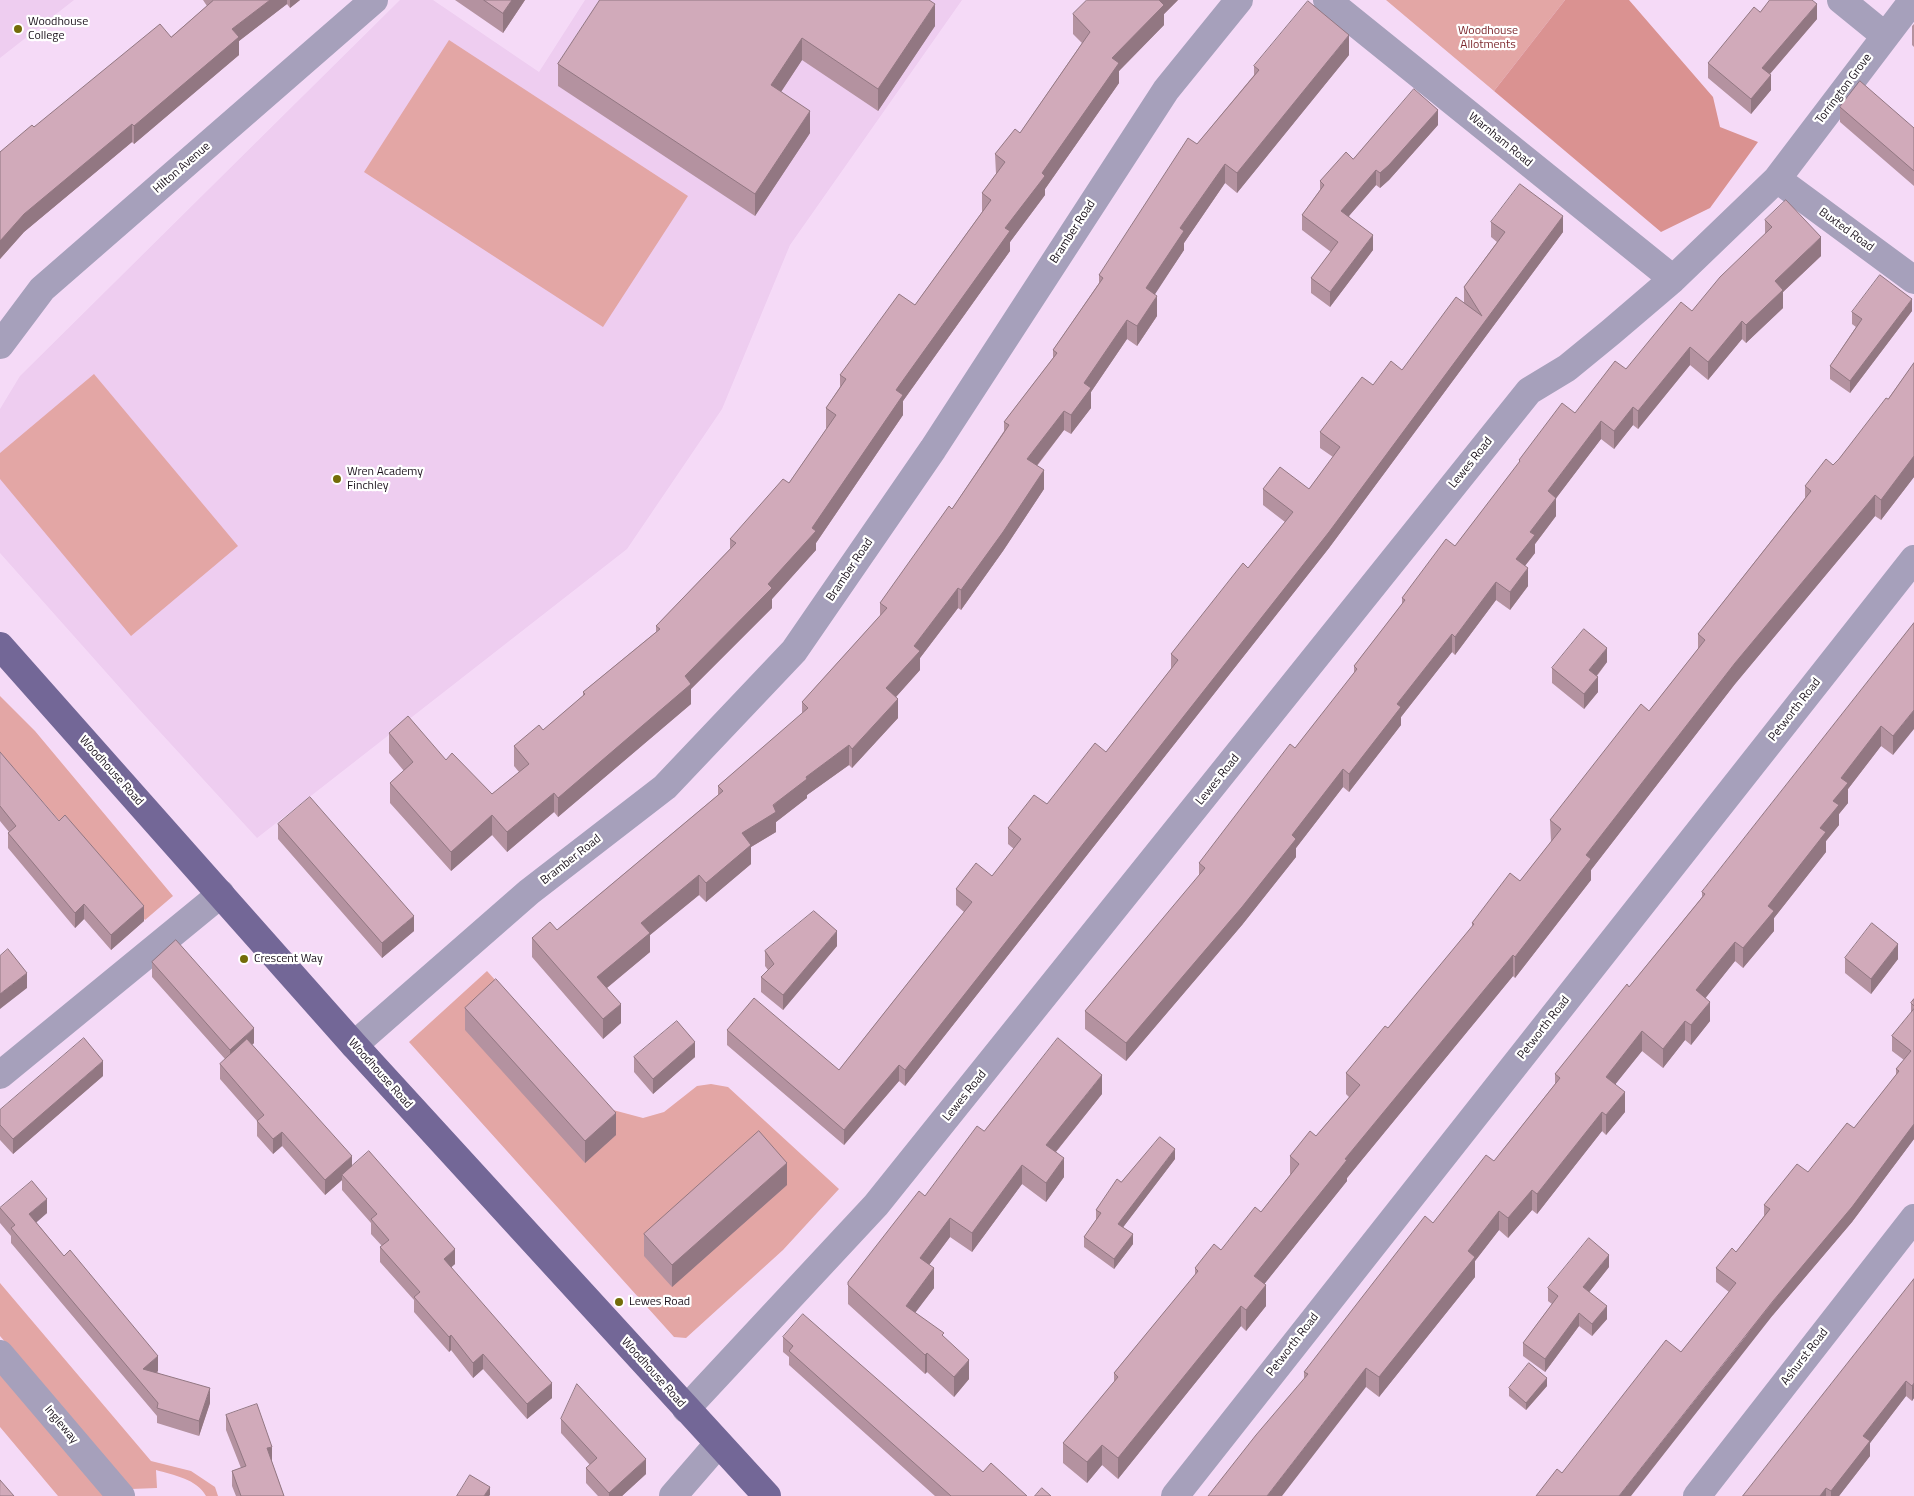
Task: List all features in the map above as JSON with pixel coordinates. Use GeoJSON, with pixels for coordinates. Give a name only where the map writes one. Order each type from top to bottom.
{"type":"FeatureCollection","features":[{"type":"Feature","properties":{"kind":"main road","name":"Woodhouse Road"},"geometry":{"type":"LineString","coordinates":[[0,646],[354,1046],[767,1496]]}},
{"type":"Feature","properties":{"kind":"street","name":"Hilton Avenue"},"geometry":{"type":"LineString","coordinates":[[0,345],[42,289],[374,0]]}},
{"type":"Feature","properties":{"kind":"street","name":"Bramber Road"},"geometry":{"type":"LineString","coordinates":[[354,1046],[529,892],[666,787],[794,651],[933,449],[1166,90],[1239,0]]}},
{"type":"Feature","properties":{"kind":"street","name":"Warnham Road"},"geometry":{"type":"LineString","coordinates":[[1327,0],[1672,280]]}},
{"type":"Feature","properties":{"kind":"street"},"geometry":{"type":"LineString","coordinates":[[1841,0],[1884,35]]}},
{"type":"Feature","properties":{"kind":"street","name":"Torrington Grove"},"geometry":{"type":"LineString","coordinates":[[1777,179],[1884,35],[1913,0]]}},
{"type":"Feature","properties":{"kind":"street","name":"Lewes Road"},"geometry":{"type":"LineString","coordinates":[[686,1409],[876,1205],[1528,391],[1567,368],[1672,280],[1777,179]]}},
{"type":"Feature","properties":{"kind":"street","name":"Buxted Road"},"geometry":{"type":"LineString","coordinates":[[1777,179],[1914,280]]}},
{"type":"Feature","properties":{"kind":"street","name":"Petworth Road"},"geometry":{"type":"LineString","coordinates":[[1175,1496],[1914,559]]}},
{"type":"Feature","properties":{"kind":"street"},"geometry":{"type":"LineString","coordinates":[[0,1075],[221,894]]}},
{"type":"Feature","properties":{"kind":"street","name":"Ashurst Road"},"geometry":{"type":"LineString","coordinates":[[1697,1496],[1914,1218]]}},
{"type":"Feature","properties":{"kind":"street","name":"Ingleway"},"geometry":{"type":"LineString","coordinates":[[0,1354],[121,1496]]}},
{"type":"Feature","properties":{"kind":"street"},"geometry":{"type":"LineString","coordinates":[[673,1496],[718,1444]]}},
{"type":"Feature","properties":{"kind":"shaded area","name":"Woodhouse College"},"geometry":{"type":"Polygon","coordinates":[[[0,0],[74,0],[0,58],[0,0]]]}},
{"type":"Feature","properties":{"kind":"shaded area","name":"Wren Academy Finchley"},"geometry":{"type":"Polygon","coordinates":[[[400,0],[433,0],[539,72],[585,0],[962,0],[790,245],[722,409],[627,549],[257,838],[0,553],[0,409],[20,376],[400,0]]]}},
{"type":"Feature","properties":{"kind":"shaded area"},"geometry":{"type":"Polygon","coordinates":[[[1565,0],[1629,0],[1713,97],[1720,127],[1758,142],[1710,208],[1661,232],[1494,91],[1565,0]]]}},
{"type":"Feature","properties":{"kind":"green space","name":"Woodhouse Allotments"},"geometry":{"type":"Polygon","coordinates":[[[1386,0],[1565,0],[1494,91],[1386,0]]]}},
{"type":"Feature","properties":{"kind":"green space"},"geometry":{"type":"Polygon","coordinates":[[[449,40],[688,196],[603,327],[364,172],[449,40]]]}},
{"type":"Feature","properties":{"kind":"green space"},"geometry":{"type":"Polygon","coordinates":[[[94,374],[238,546],[131,636],[0,479],[0,453],[94,374]]]}},
{"type":"Feature","properties":{"kind":"green space"},"geometry":{"type":"Polygon","coordinates":[[[0,696],[35,731],[173,896],[145,920],[0,752],[0,696]]]}},
{"type":"Feature","properties":{"kind":"green space"},"geometry":{"type":"Polygon","coordinates":[[[487,971],[613,1110],[643,1118],[664,1112],[697,1086],[711,1084],[728,1087],[839,1189],[783,1250],[686,1338],[674,1337],[409,1042],[487,971]]]}},
{"type":"Feature","properties":{"kind":"green space"},"geometry":{"type":"Polygon","coordinates":[[[0,1283],[151,1461],[191,1471],[215,1487],[218,1496],[206,1496],[197,1485],[177,1476],[156,1470],[157,1488],[131,1489],[0,1336],[0,1283]]]}},
{"type":"Feature","properties":{"kind":"green space"},"geometry":{"type":"Polygon","coordinates":[[[0,1366],[112,1496],[58,1496],[0,1427],[0,1366]]]}},
{"type":"Feature","properties":{"kind":"building"},"geometry":{"type":"Polygon","coordinates":[[[214,0],[270,0],[232,29],[239,37],[134,126],[132,124],[24,214],[0,241],[0,152],[32,125],[34,127],[160,24],[171,37],[214,0]]]}},
{"type":"Feature","properties":{"kind":"building"},"geometry":{"type":"Polygon","coordinates":[[[484,0],[512,0],[503,13],[484,0]]]}},
{"type":"Feature","properties":{"kind":"building"},"geometry":{"type":"Polygon","coordinates":[[[600,0],[929,0],[935,4],[878,89],[802,38],[771,85],[810,111],[755,194],[558,64],[600,0]]]}},
{"type":"Feature","properties":{"kind":"building"},"geometry":{"type":"Polygon","coordinates":[[[1087,0],[1159,0],[1164,5],[1112,58],[1119,63],[1042,173],[1045,176],[1005,228],[1010,231],[896,390],[903,395],[812,528],[816,531],[768,584],[772,588],[685,676],[691,684],[558,798],[554,793],[507,832],[492,815],[451,852],[390,783],[413,762],[389,733],[408,716],[446,760],[452,753],[492,794],[529,764],[514,746],[539,725],[543,730],[585,694],[583,692],[660,629],[656,626],[736,543],[730,539],[783,479],[789,483],[836,415],[826,408],[846,379],[840,375],[899,294],[915,305],[991,200],[982,193],[1005,162],[995,154],[1015,129],[1020,133],[1090,32],[1073,14],[1087,0]]]}},
{"type":"Feature","properties":{"kind":"building"},"geometry":{"type":"Polygon","coordinates":[[[1770,0],[1812,0],[1817,4],[1762,68],[1771,75],[1751,99],[1708,63],[1754,7],[1760,12],[1770,0]]]}},
{"type":"Feature","properties":{"kind":"building"},"geometry":{"type":"Polygon","coordinates":[[[1308,1],[1349,35],[1237,173],[1225,164],[1180,228],[1184,231],[1146,288],[1157,296],[1137,326],[1127,320],[1084,383],[1091,388],[1071,415],[1064,411],[1027,459],[1044,470],[1003,532],[961,590],[958,588],[914,646],[920,651],[886,688],[898,699],[852,749],[849,745],[806,777],[807,779],[773,805],[776,812],[742,833],[751,845],[706,883],[699,875],[641,923],[650,933],[597,977],[621,1004],[603,1019],[532,938],[550,922],[557,930],[723,791],[718,786],[808,708],[802,702],[887,608],[880,603],[949,506],[952,509],[1009,425],[1004,422],[1057,353],[1053,350],[1103,278],[1099,275],[1188,138],[1197,144],[1259,70],[1254,66],[1308,1]]]}},
{"type":"Feature","properties":{"kind":"building"},"geometry":{"type":"Polygon","coordinates":[[[1860,81],[1914,128],[1914,171],[1840,107],[1860,81]]]}},
{"type":"Feature","properties":{"kind":"building"},"geometry":{"type":"Polygon","coordinates":[[[1414,89],[1438,110],[1389,165],[1380,173],[1376,170],[1341,211],[1373,235],[1330,292],[1311,278],[1338,242],[1302,215],[1324,185],[1320,181],[1346,152],[1353,159],[1414,89]]]}},
{"type":"Feature","properties":{"kind":"building"},"geometry":{"type":"Polygon","coordinates":[[[1520,184],[1563,216],[1329,532],[905,1070],[899,1065],[844,1130],[727,1030],[754,998],[839,1070],[972,902],[956,889],[976,863],[992,876],[1021,839],[1008,828],[1034,795],[1047,804],[1095,743],[1106,752],[1178,660],[1171,654],[1243,563],[1248,568],[1293,512],[1263,489],[1280,467],[1309,489],[1340,447],[1320,432],[1362,377],[1373,385],[1391,361],[1402,370],[1456,297],[1482,316],[1464,287],[1505,232],[1491,222],[1520,184]]]}},
{"type":"Feature","properties":{"kind":"building"},"geometry":{"type":"Polygon","coordinates":[[[1786,200],[1821,237],[1775,281],[1783,290],[1746,325],[1742,321],[1708,362],[1690,347],[1638,411],[1633,407],[1614,431],[1601,421],[1548,491],[1556,498],[1530,532],[1535,535],[1516,559],[1528,568],[1510,592],[1496,582],[1455,637],[1452,634],[1397,704],[1401,707],[1349,774],[1343,769],[1292,835],[1296,839],[1242,907],[1126,1043],[1085,1011],[1205,868],[1199,863],[1290,744],[1295,748],[1357,669],[1354,666],[1405,600],[1402,598],[1446,539],[1455,546],[1562,403],[1575,413],[1615,361],[1626,369],[1681,302],[1692,311],[1720,277],[1772,227],[1765,220],[1786,200]]]}},
{"type":"Feature","properties":{"kind":"building"},"geometry":{"type":"Polygon","coordinates":[[[1880,275],[1912,299],[1850,381],[1830,366],[1862,319],[1852,312],[1880,275]]]}},
{"type":"Feature","properties":{"kind":"building"},"geometry":{"type":"Polygon","coordinates":[[[1914,363],[1914,456],[1881,500],[1875,495],[1735,663],[1586,855],[1591,859],[1515,957],[1513,955],[1345,1159],[1347,1160],[1254,1276],[1266,1285],[1246,1310],[1241,1306],[1118,1458],[1102,1445],[1087,1462],[1063,1443],[1118,1377],[1114,1373],[1198,1271],[1195,1268],[1214,1244],[1221,1250],[1255,1207],[1261,1212],[1299,1164],[1290,1156],[1310,1131],[1316,1136],[1360,1085],[1346,1073],[1385,1026],[1388,1028],[1474,924],[1472,923],[1510,873],[1520,881],[1561,829],[1550,820],[1641,704],[1649,711],[1705,640],[1698,634],[1811,491],[1805,486],[1826,459],[1833,465],[1839,459],[1886,398],[1888,399],[1914,363]]]}},
{"type":"Feature","properties":{"kind":"building"},"geometry":{"type":"Polygon","coordinates":[[[1914,623],[1914,710],[1893,736],[1881,726],[1841,778],[1848,783],[1833,801],[1839,805],[1820,828],[1826,832],[1768,906],[1774,911],[1743,948],[1735,942],[1696,990],[1710,1002],[1691,1025],[1685,1021],[1663,1049],[1642,1031],[1606,1077],[1625,1092],[1606,1115],[1602,1112],[1537,1194],[1532,1190],[1508,1218],[1499,1211],[1468,1251],[1475,1257],[1379,1377],[1366,1368],[1267,1496],[1208,1496],[1256,1435],[1308,1374],[1304,1372],[1425,1216],[1433,1223],[1486,1155],[1494,1161],[1560,1078],[1555,1074],[1627,984],[1629,987],[1705,894],[1702,892],[1914,623]]]}},
{"type":"Feature","properties":{"kind":"building"},"geometry":{"type":"Polygon","coordinates":[[[1584,629],[1607,648],[1589,670],[1598,677],[1584,694],[1552,668],[1584,629]]]}},
{"type":"Feature","properties":{"kind":"building"},"geometry":{"type":"Polygon","coordinates":[[[0,752],[59,821],[65,815],[144,906],[111,935],[84,904],[75,913],[8,833],[16,826],[0,806],[0,752]]]}},
{"type":"Feature","properties":{"kind":"building"},"geometry":{"type":"Polygon","coordinates":[[[310,797],[414,916],[382,943],[278,824],[310,797]]]}},
{"type":"Feature","properties":{"kind":"building"},"geometry":{"type":"Polygon","coordinates":[[[814,911],[837,931],[783,995],[761,977],[774,964],[765,951],[814,911]]]}},
{"type":"Feature","properties":{"kind":"building"},"geometry":{"type":"Polygon","coordinates":[[[1872,923],[1898,944],[1871,979],[1845,958],[1872,923]]]}},
{"type":"Feature","properties":{"kind":"building"},"geometry":{"type":"Polygon","coordinates":[[[176,940],[254,1028],[230,1050],[152,962],[176,940]]]}},
{"type":"Feature","properties":{"kind":"building"},"geometry":{"type":"Polygon","coordinates":[[[8,949],[27,973],[0,994],[0,956],[8,949]]]}},
{"type":"Feature","properties":{"kind":"building"},"geometry":{"type":"Polygon","coordinates":[[[496,979],[616,1113],[585,1141],[465,1008],[496,979]]]}},
{"type":"Feature","properties":{"kind":"building"},"geometry":{"type":"Polygon","coordinates":[[[1914,1009],[1914,1124],[1852,1207],[1773,1301],[1619,1496],[1536,1496],[1557,1469],[1562,1473],[1666,1340],[1681,1352],[1736,1283],[1716,1268],[1732,1248],[1736,1252],[1770,1209],[1764,1205],[1797,1164],[1808,1172],[1847,1123],[1854,1128],[1899,1071],[1896,1069],[1911,1051],[1892,1036],[1914,1009]]]}},
{"type":"Feature","properties":{"kind":"building"},"geometry":{"type":"Polygon","coordinates":[[[677,1021],[695,1042],[653,1079],[634,1057],[677,1021]]]}},
{"type":"Feature","properties":{"kind":"building"},"geometry":{"type":"Polygon","coordinates":[[[84,1038],[103,1061],[13,1139],[0,1125],[0,1110],[84,1038]]]}},
{"type":"Feature","properties":{"kind":"building"},"geometry":{"type":"Polygon","coordinates":[[[1058,1038],[1102,1075],[1046,1145],[1064,1158],[1046,1183],[1022,1165],[972,1233],[950,1218],[920,1258],[934,1268],[906,1306],[944,1333],[942,1335],[969,1360],[954,1377],[927,1353],[925,1355],[848,1285],[848,1282],[919,1191],[925,1196],[977,1126],[984,1131],[1058,1038]]]}},
{"type":"Feature","properties":{"kind":"building"},"geometry":{"type":"Polygon","coordinates":[[[247,1039],[352,1156],[325,1180],[282,1132],[273,1139],[257,1121],[264,1115],[220,1064],[247,1039]]]}},
{"type":"Feature","properties":{"kind":"building"},"geometry":{"type":"Polygon","coordinates":[[[759,1131],[787,1163],[672,1265],[644,1234],[759,1131]]]}},
{"type":"Feature","properties":{"kind":"building"},"geometry":{"type":"Polygon","coordinates":[[[1160,1137],[1175,1149],[1118,1224],[1133,1234],[1114,1259],[1084,1237],[1101,1213],[1096,1210],[1117,1179],[1121,1182],[1160,1137]]]}},
{"type":"Feature","properties":{"kind":"building"},"geometry":{"type":"Polygon","coordinates":[[[369,1151],[455,1249],[444,1259],[552,1383],[527,1404],[483,1354],[473,1363],[451,1335],[449,1337],[414,1297],[420,1292],[380,1247],[389,1240],[371,1219],[377,1214],[342,1175],[369,1151]]]}},
{"type":"Feature","properties":{"kind":"building"},"geometry":{"type":"Polygon","coordinates":[[[32,1181],[47,1199],[29,1214],[64,1256],[70,1250],[158,1356],[143,1369],[210,1388],[199,1421],[157,1408],[158,1403],[11,1228],[15,1225],[0,1208],[32,1181]]]}},
{"type":"Feature","properties":{"kind":"building"},"geometry":{"type":"Polygon","coordinates":[[[1589,1238],[1609,1255],[1583,1287],[1607,1306],[1592,1324],[1579,1313],[1545,1359],[1523,1343],[1558,1296],[1548,1288],[1589,1238]]]}},
{"type":"Feature","properties":{"kind":"building"},"geometry":{"type":"Polygon","coordinates":[[[1914,1279],[1914,1383],[1912,1386],[1906,1381],[1863,1436],[1870,1441],[1831,1491],[1826,1488],[1820,1496],[1743,1496],[1914,1279]]]}},
{"type":"Feature","properties":{"kind":"building"},"geometry":{"type":"Polygon","coordinates":[[[803,1314],[983,1472],[991,1463],[1027,1496],[951,1496],[789,1351],[793,1346],[783,1337],[803,1314]]]}},
{"type":"Feature","properties":{"kind":"building"},"geometry":{"type":"Polygon","coordinates":[[[1529,1363],[1547,1378],[1526,1403],[1509,1388],[1529,1363]]]}},
{"type":"Feature","properties":{"kind":"building"},"geometry":{"type":"Polygon","coordinates":[[[577,1384],[646,1459],[609,1493],[586,1468],[597,1458],[561,1419],[577,1384]]]}},
{"type":"Feature","properties":{"kind":"building"},"geometry":{"type":"Polygon","coordinates":[[[257,1404],[272,1447],[267,1448],[284,1496],[241,1496],[232,1471],[246,1466],[226,1415],[257,1404]]]}},
{"type":"Feature","properties":{"kind":"building"},"geometry":{"type":"Polygon","coordinates":[[[470,1475],[490,1487],[484,1496],[457,1496],[470,1475]]]}},
{"type":"Feature","properties":{"kind":"building"},"geometry":{"type":"Polygon","coordinates":[[[0,1480],[14,1496],[0,1496],[0,1480]]]}},
{"type":"Feature","properties":{"kind":"building"},"geometry":{"type":"Polygon","coordinates":[[[1042,1488],[1051,1496],[1035,1496],[1042,1488]]]}},
{"type":"Feature","properties":{"kind":"place","name":"Woodhouse College"},"geometry":{"type":"Point","coordinates":[18,29]}},
{"type":"Feature","properties":{"kind":"place","name":"Wren Academy Finchley"},"geometry":{"type":"Point","coordinates":[337,479]}},
{"type":"Feature","properties":{"kind":"place","name":"Crescent Way"},"geometry":{"type":"Point","coordinates":[244,959]}},
{"type":"Feature","properties":{"kind":"place","name":"Lewes Road"},"geometry":{"type":"Point","coordinates":[619,1302]}}]}
